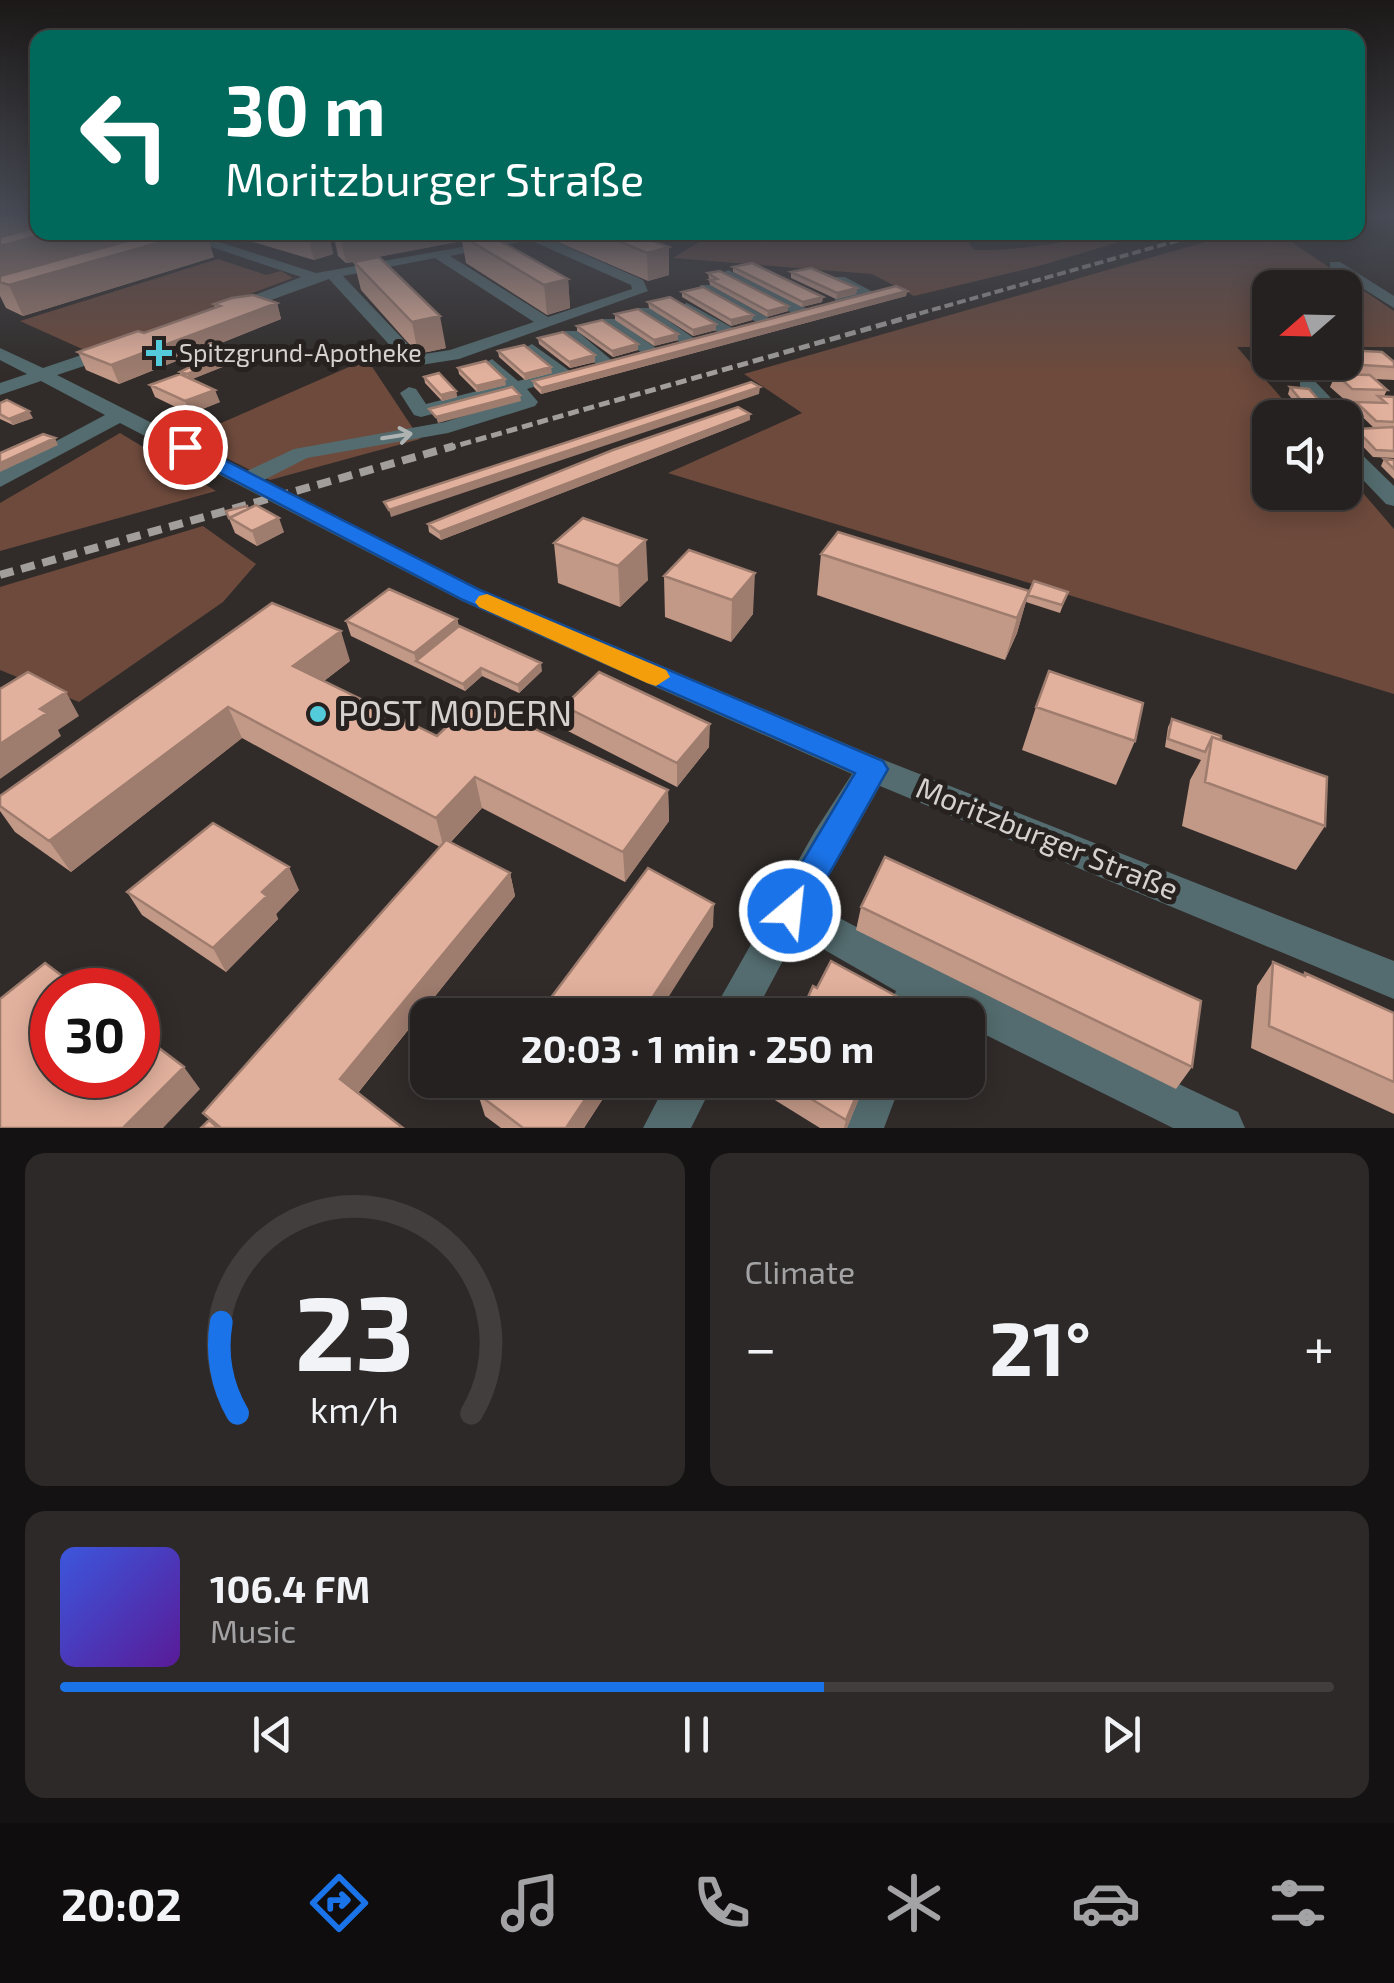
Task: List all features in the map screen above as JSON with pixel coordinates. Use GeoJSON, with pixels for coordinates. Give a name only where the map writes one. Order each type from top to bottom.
{"type":"FeatureCollection","features":[{"type":"Feature","properties":{"kind":"street"},"geometry":{"type":"LineString","coordinates":[[285,268],[315,277]]}},
{"type":"Feature","properties":{"kind":"street"},"geometry":{"type":"LineString","coordinates":[[208,317],[315,277],[366,268]]}},
{"type":"Feature","properties":{"kind":"street"},"geometry":{"type":"LineString","coordinates":[[459,268],[543,322]]}},
{"type":"Feature","properties":{"kind":"street"},"geometry":{"type":"LineString","coordinates":[[333,274],[414,361],[454,355],[642,287],[603,268]]}},
{"type":"Feature","properties":{"kind":"street"},"geometry":{"type":"LineString","coordinates":[[1338,268],[1394,303]]}},
{"type":"Feature","properties":{"kind":"street"},"geometry":{"type":"LineString","coordinates":[[728,274],[802,312]]}},
{"type":"Feature","properties":{"kind":"street"},"geometry":{"type":"LineString","coordinates":[[409,392],[421,410],[766,322],[802,312],[826,300],[869,294],[840,280]]}},
{"type":"Feature","properties":{"kind":"street"},"geometry":{"type":"LineString","coordinates":[[704,288],[766,322]]}},
{"type":"Feature","properties":{"kind":"street"},"geometry":{"type":"LineString","coordinates":[[678,302],[728,331]]}},
{"type":"Feature","properties":{"kind":"street"},"geometry":{"type":"LineString","coordinates":[[644,311],[690,341]]}},
{"type":"Feature","properties":{"kind":"street"},"geometry":{"type":"LineString","coordinates":[[609,322],[651,351]]}},
{"type":"Feature","properties":{"kind":"street"},"geometry":{"type":"LineString","coordinates":[[571,335],[606,363]]}},
{"type":"Feature","properties":{"kind":"street"},"geometry":{"type":"LineString","coordinates":[[0,390],[132,344]]}},
{"type":"Feature","properties":{"kind":"street"},"geometry":{"type":"LineString","coordinates":[[532,349],[565,374]]}},
{"type":"Feature","properties":{"kind":"street","name":"Moritzburger Straße"},"geometry":{"type":"LineString","coordinates":[[0,353],[472,595],[873,769],[1394,980]]}},
{"type":"Feature","properties":{"kind":"street"},"geometry":{"type":"LineString","coordinates":[[249,479],[301,453],[448,427],[528,402],[517,386],[492,364]]}},
{"type":"Feature","properties":{"kind":"street"},"geometry":{"type":"LineString","coordinates":[[452,379],[470,398]]}},
{"type":"Feature","properties":{"kind":"street"},"geometry":{"type":"LineString","coordinates":[[1306,382],[1322,400]]}},
{"type":"Feature","properties":{"kind":"street"},"geometry":{"type":"LineString","coordinates":[[0,480],[120,415]]}},
{"type":"Feature","properties":{"kind":"street"},"geometry":{"type":"LineString","coordinates":[[1362,466],[1394,499]]}},
{"type":"Feature","properties":{"kind":"street"},"geometry":{"type":"LineString","coordinates":[[741,998],[873,769]]}},
{"type":"Feature","properties":{"kind":"street"},"geometry":{"type":"LineString","coordinates":[[790,911],[914,998]]}},
{"type":"Feature","properties":{"kind":"street"},"geometry":{"type":"LineString","coordinates":[[985,1009],[1222,1128]]}},
{"type":"Feature","properties":{"kind":"street"},"geometry":{"type":"LineString","coordinates":[[666,1128],[683,1098]]}},
{"type":"Feature","properties":{"kind":"street"},"geometry":{"type":"LineString","coordinates":[[861,1128],[873,1098]]}},
{"type":"Feature","properties":{"kind":"shaded area"},"geometry":{"type":"Polygon","coordinates":[[[190,268],[244,268],[266,275],[281,271],[293,278],[91,353],[20,321],[190,268]]]}},
{"type":"Feature","properties":{"kind":"shaded area"},"geometry":{"type":"Polygon","coordinates":[[[793,268],[1032,268],[914,296],[872,274],[793,268]]]}},
{"type":"Feature","properties":{"kind":"shaded area"},"geometry":{"type":"Polygon","coordinates":[[[1116,268],[1330,268],[1333,270],[1252,270],[1252,347],[1237,347],[1252,364],[1252,380],[1266,380],[1283,400],[1252,400],[1252,510],[1362,510],[1362,492],[1394,529],[1394,694],[668,473],[802,413],[744,374],[1116,268]]]}},
{"type":"Feature","properties":{"kind":"shaded area"},"geometry":{"type":"Polygon","coordinates":[[[1362,289],[1394,311],[1394,347],[1362,347],[1362,289]]]}},
{"type":"Feature","properties":{"kind":"shaded area"},"geometry":{"type":"Polygon","coordinates":[[[367,359],[420,439],[270,480],[187,438],[367,359]]]}},
{"type":"Feature","properties":{"kind":"shaded area"},"geometry":{"type":"Polygon","coordinates":[[[120,433],[216,491],[0,551],[0,503],[120,433]]]}},
{"type":"Feature","properties":{"kind":"shaded area"},"geometry":{"type":"Polygon","coordinates":[[[203,526],[256,564],[223,602],[79,702],[0,670],[0,587],[203,526]]]}},
{"type":"Feature","properties":{"kind":"building"},"geometry":{"type":"Polygon","coordinates":[[[30,268],[70,268],[9,285],[0,282],[0,276],[30,268]]]}},
{"type":"Feature","properties":{"kind":"building"},"geometry":{"type":"Polygon","coordinates":[[[359,268],[390,268],[440,316],[412,322],[359,268]]]}},
{"type":"Feature","properties":{"kind":"building"},"geometry":{"type":"Polygon","coordinates":[[[515,268],[548,268],[568,279],[544,285],[515,268]]]}},
{"type":"Feature","properties":{"kind":"building"},"geometry":{"type":"Polygon","coordinates":[[[734,268],[762,268],[823,297],[803,302],[734,268]]]}},
{"type":"Feature","properties":{"kind":"building"},"geometry":{"type":"Polygon","coordinates":[[[811,268],[857,288],[837,293],[791,272],[811,268]]]}},
{"type":"Feature","properties":{"kind":"building"},"geometry":{"type":"Polygon","coordinates":[[[720,271],[788,306],[768,311],[710,280],[717,279],[708,273],[720,271]]]}},
{"type":"Feature","properties":{"kind":"building"},"geometry":{"type":"Polygon","coordinates":[[[896,286],[907,291],[541,388],[533,381],[896,286]]]}},
{"type":"Feature","properties":{"kind":"building"},"geometry":{"type":"Polygon","coordinates":[[[703,287],[753,315],[731,320],[682,292],[703,287]]]}},
{"type":"Feature","properties":{"kind":"building"},"geometry":{"type":"Polygon","coordinates":[[[253,295],[277,303],[111,365],[78,352],[138,331],[144,333],[232,298],[253,295]]]}},
{"type":"Feature","properties":{"kind":"building"},"geometry":{"type":"Polygon","coordinates":[[[670,297],[716,324],[693,330],[648,302],[670,297]]]}},
{"type":"Feature","properties":{"kind":"building"},"geometry":{"type":"Polygon","coordinates":[[[638,309],[678,334],[654,340],[615,314],[638,309]]]}},
{"type":"Feature","properties":{"kind":"building"},"geometry":{"type":"Polygon","coordinates":[[[602,320],[638,344],[612,351],[577,326],[602,320]]]}},
{"type":"Feature","properties":{"kind":"building"},"geometry":{"type":"Polygon","coordinates":[[[563,332],[595,355],[569,362],[538,338],[563,332]]]}},
{"type":"Feature","properties":{"kind":"building"},"geometry":{"type":"Polygon","coordinates":[[[524,345],[551,367],[524,374],[498,351],[524,345]]]}},
{"type":"Feature","properties":{"kind":"building"},"geometry":{"type":"Polygon","coordinates":[[[1362,351],[1382,352],[1394,362],[1394,367],[1362,365],[1362,351]]]}},
{"type":"Feature","properties":{"kind":"building"},"geometry":{"type":"Polygon","coordinates":[[[238,354],[187,374],[180,372],[215,355],[238,354]]]}},
{"type":"Feature","properties":{"kind":"building"},"geometry":{"type":"Polygon","coordinates":[[[486,361],[505,379],[476,386],[458,368],[486,361]]]}},
{"type":"Feature","properties":{"kind":"building"},"geometry":{"type":"Polygon","coordinates":[[[439,373],[456,391],[441,395],[424,377],[439,373]]]}},
{"type":"Feature","properties":{"kind":"building"},"geometry":{"type":"Polygon","coordinates":[[[180,374],[215,390],[185,401],[150,385],[180,374]]]}},
{"type":"Feature","properties":{"kind":"building"},"geometry":{"type":"Polygon","coordinates":[[[1362,375],[1370,375],[1387,390],[1352,389],[1342,380],[1362,380],[1362,375]]]}},
{"type":"Feature","properties":{"kind":"building"},"geometry":{"type":"Polygon","coordinates":[[[751,382],[760,387],[389,510],[384,502],[751,382]]]}},
{"type":"Feature","properties":{"kind":"building"},"geometry":{"type":"Polygon","coordinates":[[[512,387],[520,395],[436,417],[429,409],[512,387]]]}},
{"type":"Feature","properties":{"kind":"building"},"geometry":{"type":"Polygon","coordinates":[[[1290,387],[1309,389],[1319,400],[1301,400],[1290,387]]]}},
{"type":"Feature","properties":{"kind":"building"},"geometry":{"type":"Polygon","coordinates":[[[1378,396],[1394,397],[1394,422],[1376,421],[1362,408],[1362,402],[1386,403],[1378,396]]]}},
{"type":"Feature","properties":{"kind":"building"},"geometry":{"type":"Polygon","coordinates":[[[7,400],[29,411],[9,419],[0,414],[0,403],[7,400]]]}},
{"type":"Feature","properties":{"kind":"building"},"geometry":{"type":"Polygon","coordinates":[[[738,407],[750,414],[439,532],[428,524],[613,450],[738,407]]]}},
{"type":"Feature","properties":{"kind":"building"},"geometry":{"type":"Polygon","coordinates":[[[1394,427],[1394,451],[1376,450],[1362,435],[1362,429],[1394,427]]]}},
{"type":"Feature","properties":{"kind":"building"},"geometry":{"type":"Polygon","coordinates":[[[43,434],[55,438],[0,463],[0,453],[43,434]]]}},
{"type":"Feature","properties":{"kind":"building"},"geometry":{"type":"Polygon","coordinates":[[[256,505],[279,518],[252,531],[230,518],[256,505]]]}},
{"type":"Feature","properties":{"kind":"building"},"geometry":{"type":"Polygon","coordinates":[[[247,506],[248,509],[229,518],[226,511],[247,506]]]}},
{"type":"Feature","properties":{"kind":"building"},"geometry":{"type":"Polygon","coordinates":[[[583,518],[646,540],[618,566],[554,543],[583,518]]]}},
{"type":"Feature","properties":{"kind":"building"},"geometry":{"type":"Polygon","coordinates":[[[838,532],[1029,591],[1017,618],[821,554],[838,532]]]}},
{"type":"Feature","properties":{"kind":"building"},"geometry":{"type":"Polygon","coordinates":[[[689,550],[755,573],[732,600],[664,576],[689,550]]]}},
{"type":"Feature","properties":{"kind":"building"},"geometry":{"type":"Polygon","coordinates":[[[1034,581],[1068,592],[1062,605],[1028,595],[1034,581]]]}},
{"type":"Feature","properties":{"kind":"building"},"geometry":{"type":"Polygon","coordinates":[[[389,589],[457,619],[414,653],[346,621],[389,589]]]}},
{"type":"Feature","properties":{"kind":"building"},"geometry":{"type":"Polygon","coordinates":[[[272,603],[341,631],[293,666],[437,736],[474,701],[668,790],[623,852],[475,777],[436,818],[228,707],[49,841],[0,806],[0,796],[272,603]]]}},
{"type":"Feature","properties":{"kind":"building"},"geometry":{"type":"Polygon","coordinates":[[[459,626],[541,663],[518,685],[481,668],[463,684],[416,661],[459,626]]]}},
{"type":"Feature","properties":{"kind":"building"},"geometry":{"type":"Polygon","coordinates":[[[1049,671],[1143,703],[1135,741],[1036,707],[1049,671]]]}},
{"type":"Feature","properties":{"kind":"building"},"geometry":{"type":"Polygon","coordinates":[[[28,672],[66,692],[40,709],[47,713],[0,744],[0,689],[28,672]]]}},
{"type":"Feature","properties":{"kind":"building"},"geometry":{"type":"Polygon","coordinates":[[[599,672],[710,724],[677,763],[564,706],[599,672]]]}},
{"type":"Feature","properties":{"kind":"building"},"geometry":{"type":"Polygon","coordinates":[[[1172,719],[1221,736],[1221,740],[1212,737],[1205,752],[1168,739],[1172,719]]]}},
{"type":"Feature","properties":{"kind":"building"},"geometry":{"type":"Polygon","coordinates":[[[1212,737],[1327,777],[1325,826],[1205,782],[1212,737]]]}},
{"type":"Feature","properties":{"kind":"building"},"geometry":{"type":"Polygon","coordinates":[[[213,823],[289,867],[262,892],[267,896],[213,948],[127,892],[213,823]]]}},
{"type":"Feature","properties":{"kind":"building"},"geometry":{"type":"Polygon","coordinates":[[[446,840],[510,873],[340,1079],[403,1128],[221,1128],[203,1113],[446,840]]]}},
{"type":"Feature","properties":{"kind":"building"},"geometry":{"type":"Polygon","coordinates":[[[885,857],[1201,1001],[1192,1067],[861,907],[885,857]]]}},
{"type":"Feature","properties":{"kind":"building"},"geometry":{"type":"Polygon","coordinates":[[[648,868],[714,904],[652,998],[551,998],[648,868]]]}},
{"type":"Feature","properties":{"kind":"building"},"geometry":{"type":"Polygon","coordinates":[[[831,961],[898,997],[808,998],[813,986],[817,988],[831,961]]]}},
{"type":"Feature","properties":{"kind":"building"},"geometry":{"type":"Polygon","coordinates":[[[1273,962],[1394,1013],[1394,1082],[1269,1026],[1273,962]]]}},
{"type":"Feature","properties":{"kind":"building"},"geometry":{"type":"Polygon","coordinates":[[[30,975],[30,1098],[153,1098],[123,1128],[0,1128],[0,999],[30,975]]]}},
{"type":"Feature","properties":{"kind":"building"},"geometry":{"type":"Polygon","coordinates":[[[160,1049],[184,1067],[160,1091],[160,1049]]]}},
{"type":"Feature","properties":{"kind":"building"},"geometry":{"type":"Polygon","coordinates":[[[483,1098],[586,1098],[566,1128],[523,1128],[483,1098]]]}},
{"type":"Feature","properties":{"kind":"building"},"geometry":{"type":"Polygon","coordinates":[[[810,1098],[855,1098],[846,1120],[810,1098]]]}},
{"type":"Feature","properties":{"kind":"building"},"geometry":{"type":"Polygon","coordinates":[[[209,1120],[218,1128],[201,1128],[209,1120]]]}},
{"type":"Feature","properties":{"kind":"railway"},"geometry":{"type":"LineString","coordinates":[[907,317],[1082,268]]}},
{"type":"Feature","properties":{"kind":"railway"},"geometry":{"type":"LineString","coordinates":[[445,449],[916,315]]}},
{"type":"Feature","properties":{"kind":"railway"},"geometry":{"type":"LineString","coordinates":[[0,575],[454,446]]}},
{"type":"Feature","properties":{"kind":"slow traffic"},"geometry":{"type":"LineString","coordinates":[[487,602],[656,677]]}},
{"type":"Feature","properties":{"kind":"place","name":"Spitzgrund-Apotheke"},"geometry":{"type":"Point","coordinates":[159,353]}},
{"type":"Feature","properties":{"kind":"place","name":"POST MODERN"},"geometry":{"type":"Point","coordinates":[318,714]}},
{"type":"Feature","properties":{"kind":"route"},"geometry":{"type":"LineString","coordinates":[[185,447],[472,595],[873,769],[790,911]]}}]}
